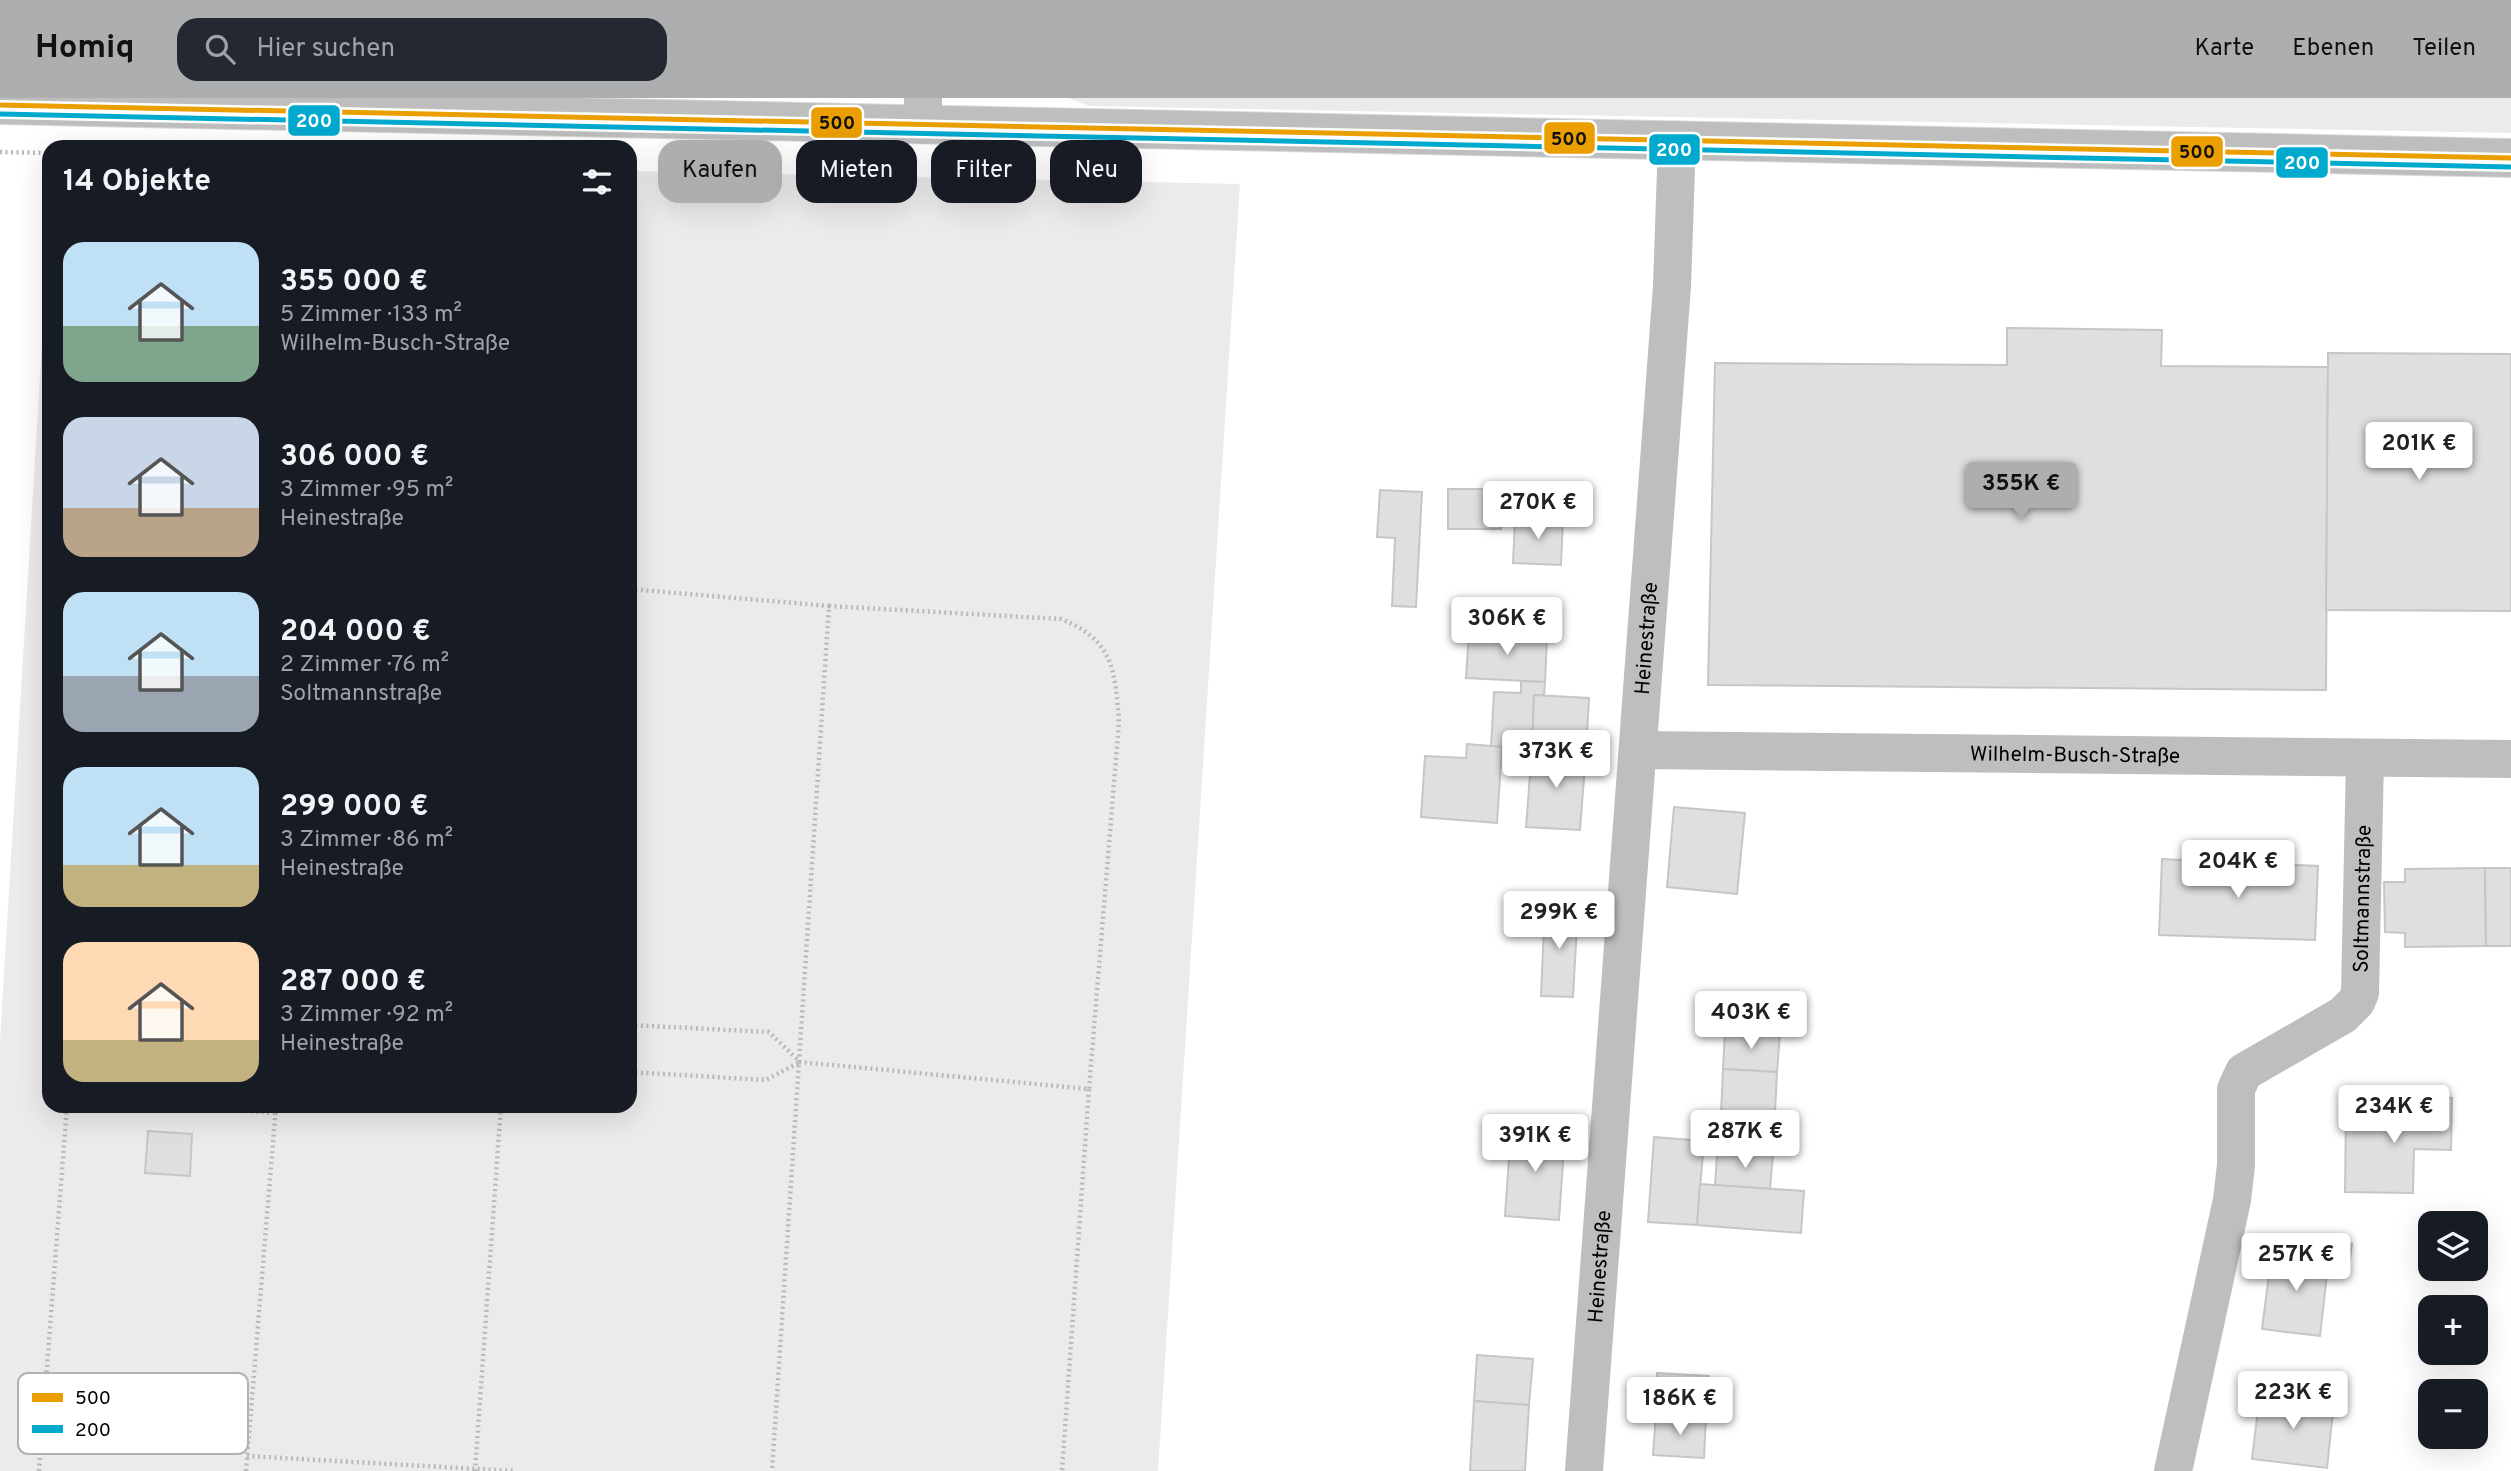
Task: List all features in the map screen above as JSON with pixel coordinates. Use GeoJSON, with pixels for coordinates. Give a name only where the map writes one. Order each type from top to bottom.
{"type":"FeatureCollection","features":[{"type":"Feature","properties":{"kind":"street"},"geometry":{"type":"LineString","coordinates":[[0,105],[923,111],[1677,140],[2511,158]]}},
{"type":"Feature","properties":{"kind":"street","name":"Heinestraße"},"geometry":{"type":"LineString","coordinates":[[1584,1471],[1672,286],[1677,140]]}},
{"type":"Feature","properties":{"kind":"street","name":"Wilhelm-Busch-Straße"},"geometry":{"type":"LineString","coordinates":[[1639,750],[2511,759]]}},
{"type":"Feature","properties":{"kind":"street","name":"Soltmannstraße"},"geometry":{"type":"LineString","coordinates":[[2173,1471],[2232,1200],[2236,1166],[2236,1089],[2244,1072],[2343,1015],[2356,1002],[2360,993],[2365,758]]}},
{"type":"Feature","properties":{"kind":"path"},"geometry":{"type":"LineString","coordinates":[[0,152],[42,153]]}},
{"type":"Feature","properties":{"kind":"path"},"geometry":{"type":"LineString","coordinates":[[637,590],[829,606],[1060,619],[1081,627],[1102,646],[1115,676],[1119,722],[1062,1471]]}},
{"type":"Feature","properties":{"kind":"path"},"geometry":{"type":"LineString","coordinates":[[772,1471],[829,606]]}},
{"type":"Feature","properties":{"kind":"path"},"geometry":{"type":"LineString","coordinates":[[637,1025],[769,1032],[800,1062]]}},
{"type":"Feature","properties":{"kind":"path"},"geometry":{"type":"LineString","coordinates":[[637,1072],[766,1080],[800,1062],[1089,1089]]}},
{"type":"Feature","properties":{"kind":"path"},"geometry":{"type":"LineString","coordinates":[[47,1373],[66,1113]]}},
{"type":"Feature","properties":{"kind":"path"},"geometry":{"type":"LineString","coordinates":[[248,1445],[275,1113]]}},
{"type":"Feature","properties":{"kind":"path"},"geometry":{"type":"LineString","coordinates":[[475,1470],[500,1113]]}},
{"type":"Feature","properties":{"kind":"path"},"geometry":{"type":"LineString","coordinates":[[246,1471],[247,1454]]}},
{"type":"Feature","properties":{"kind":"path"},"geometry":{"type":"LineString","coordinates":[[247,1457],[515,1471]]}},
{"type":"Feature","properties":{"kind":"shaded area"},"geometry":{"type":"Polygon","coordinates":[[[1068,98],[2511,98],[2511,133],[1089,106],[1068,98]]]}},
{"type":"Feature","properties":{"kind":"shaded area"},"geometry":{"type":"Polygon","coordinates":[[[637,171],[658,172],[658,203],[782,203],[782,174],[796,175],[796,203],[917,203],[917,177],[931,177],[931,203],[1036,203],[1036,180],[1050,180],[1050,203],[1142,203],[1142,182],[1240,184],[1158,1471],[0,1471],[0,1040],[42,343],[42,1113],[637,1113],[637,171]]]}},
{"type":"Feature","properties":{"kind":"building"},"geometry":{"type":"Polygon","coordinates":[[[2007,328],[2162,330],[2161,366],[2328,367],[2326,690],[1708,685],[1715,363],[2007,365],[2007,328]]]}},
{"type":"Feature","properties":{"kind":"building"},"geometry":{"type":"Polygon","coordinates":[[[2328,353],[2511,354],[2511,611],[2326,610],[2328,353]]]}},
{"type":"Feature","properties":{"kind":"building"},"geometry":{"type":"Polygon","coordinates":[[[1448,489],[1502,489],[1501,529],[1448,529],[1448,489]]]}},
{"type":"Feature","properties":{"kind":"building"},"geometry":{"type":"Polygon","coordinates":[[[1380,490],[1422,492],[1416,607],[1392,606],[1395,538],[1377,537],[1380,490]]]}},
{"type":"Feature","properties":{"kind":"building"},"geometry":{"type":"Polygon","coordinates":[[[1515,518],[1563,519],[1561,565],[1513,563],[1515,518]]]}},
{"type":"Feature","properties":{"kind":"building"},"geometry":{"type":"Polygon","coordinates":[[[1469,632],[1547,637],[1545,682],[1466,678],[1469,632]]]}},
{"type":"Feature","properties":{"kind":"building"},"geometry":{"type":"Polygon","coordinates":[[[1521,681],[1545,682],[1544,695],[1534,695],[1532,749],[1491,747],[1494,692],[1521,693],[1521,681]]]}},
{"type":"Feature","properties":{"kind":"building"},"geometry":{"type":"Polygon","coordinates":[[[1534,695],[1589,698],[1586,752],[1532,749],[1534,695]]]}},
{"type":"Feature","properties":{"kind":"building"},"geometry":{"type":"Polygon","coordinates":[[[1467,744],[1502,747],[1497,823],[1421,817],[1425,756],[1466,758],[1467,744]]]}},
{"type":"Feature","properties":{"kind":"building"},"geometry":{"type":"Polygon","coordinates":[[[1502,747],[1532,749],[1530,768],[1501,766],[1502,747]]]}},
{"type":"Feature","properties":{"kind":"building"},"geometry":{"type":"Polygon","coordinates":[[[1532,749],[1586,752],[1580,830],[1526,827],[1532,749]]]}},
{"type":"Feature","properties":{"kind":"building"},"geometry":{"type":"Polygon","coordinates":[[[1674,807],[1745,813],[1737,894],[1667,887],[1674,807]]]}},
{"type":"Feature","properties":{"kind":"building"},"geometry":{"type":"Polygon","coordinates":[[[2162,859],[2318,866],[2315,940],[2159,935],[2162,859]]]}},
{"type":"Feature","properties":{"kind":"building"},"geometry":{"type":"Polygon","coordinates":[[[2485,868],[2486,946],[2405,947],[2405,933],[2385,932],[2384,882],[2405,882],[2405,869],[2485,868]]]}},
{"type":"Feature","properties":{"kind":"building"},"geometry":{"type":"Polygon","coordinates":[[[2485,868],[2511,868],[2511,946],[2486,946],[2485,868]]]}},
{"type":"Feature","properties":{"kind":"building"},"geometry":{"type":"Polygon","coordinates":[[[1545,905],[1578,907],[1573,997],[1541,996],[1545,905]]]}},
{"type":"Feature","properties":{"kind":"building"},"geometry":{"type":"Polygon","coordinates":[[[1725,1031],[1780,1033],[1777,1072],[1723,1069],[1725,1031]]]}},
{"type":"Feature","properties":{"kind":"building"},"geometry":{"type":"Polygon","coordinates":[[[1723,1069],[1777,1072],[1773,1154],[1747,1153],[1749,1116],[1721,1114],[1723,1069]]]}},
{"type":"Feature","properties":{"kind":"building"},"geometry":{"type":"Polygon","coordinates":[[[2407,1097],[2452,1098],[2451,1150],[2414,1149],[2413,1193],[2345,1192],[2346,1113],[2407,1114],[2407,1097]]]}},
{"type":"Feature","properties":{"kind":"building"},"geometry":{"type":"Polygon","coordinates":[[[1511,1128],[1565,1133],[1559,1220],[1505,1216],[1511,1128]]]}},
{"type":"Feature","properties":{"kind":"building"},"geometry":{"type":"Polygon","coordinates":[[[148,1131],[192,1134],[190,1176],[145,1173],[148,1131]]]}},
{"type":"Feature","properties":{"kind":"building"},"geometry":{"type":"Polygon","coordinates":[[[1654,1137],[1704,1141],[1697,1225],[1648,1222],[1654,1137]]]}},
{"type":"Feature","properties":{"kind":"building"},"geometry":{"type":"Polygon","coordinates":[[[1745,1152],[1773,1154],[1770,1189],[1715,1185],[1717,1154],[1745,1156],[1745,1152]]]}},
{"type":"Feature","properties":{"kind":"building"},"geometry":{"type":"Polygon","coordinates":[[[1700,1184],[1804,1191],[1801,1233],[1697,1225],[1700,1184]]]}},
{"type":"Feature","properties":{"kind":"building"},"geometry":{"type":"Polygon","coordinates":[[[2297,1239],[2352,1244],[2350,1259],[2295,1253],[2297,1239]]]}},
{"type":"Feature","properties":{"kind":"building"},"geometry":{"type":"Polygon","coordinates":[[[2272,1251],[2329,1257],[2320,1336],[2262,1329],[2272,1251]]]}},
{"type":"Feature","properties":{"kind":"building"},"geometry":{"type":"Polygon","coordinates":[[[1477,1355],[1533,1359],[1529,1405],[1474,1401],[1477,1355]]]}},
{"type":"Feature","properties":{"kind":"building"},"geometry":{"type":"Polygon","coordinates":[[[1657,1373],[1709,1376],[1706,1418],[1656,1415],[1657,1373]]]}},
{"type":"Feature","properties":{"kind":"building"},"geometry":{"type":"Polygon","coordinates":[[[2260,1393],[2334,1402],[2327,1468],[2252,1459],[2260,1393]]]}},
{"type":"Feature","properties":{"kind":"building"},"geometry":{"type":"Polygon","coordinates":[[[1474,1401],[1529,1405],[1525,1471],[1470,1471],[1474,1401]]]}},
{"type":"Feature","properties":{"kind":"building"},"geometry":{"type":"Polygon","coordinates":[[[1656,1415],[1706,1418],[1704,1458],[1653,1455],[1656,1415]]]}},
{"type":"Feature","properties":{"kind":"transit line","name":"500"},"geometry":{"type":"LineString","coordinates":[[0,105],[2511,158]]}},
{"type":"Feature","properties":{"kind":"transit line","name":"200"},"geometry":{"type":"LineString","coordinates":[[0,114],[2511,167]]}}]}
